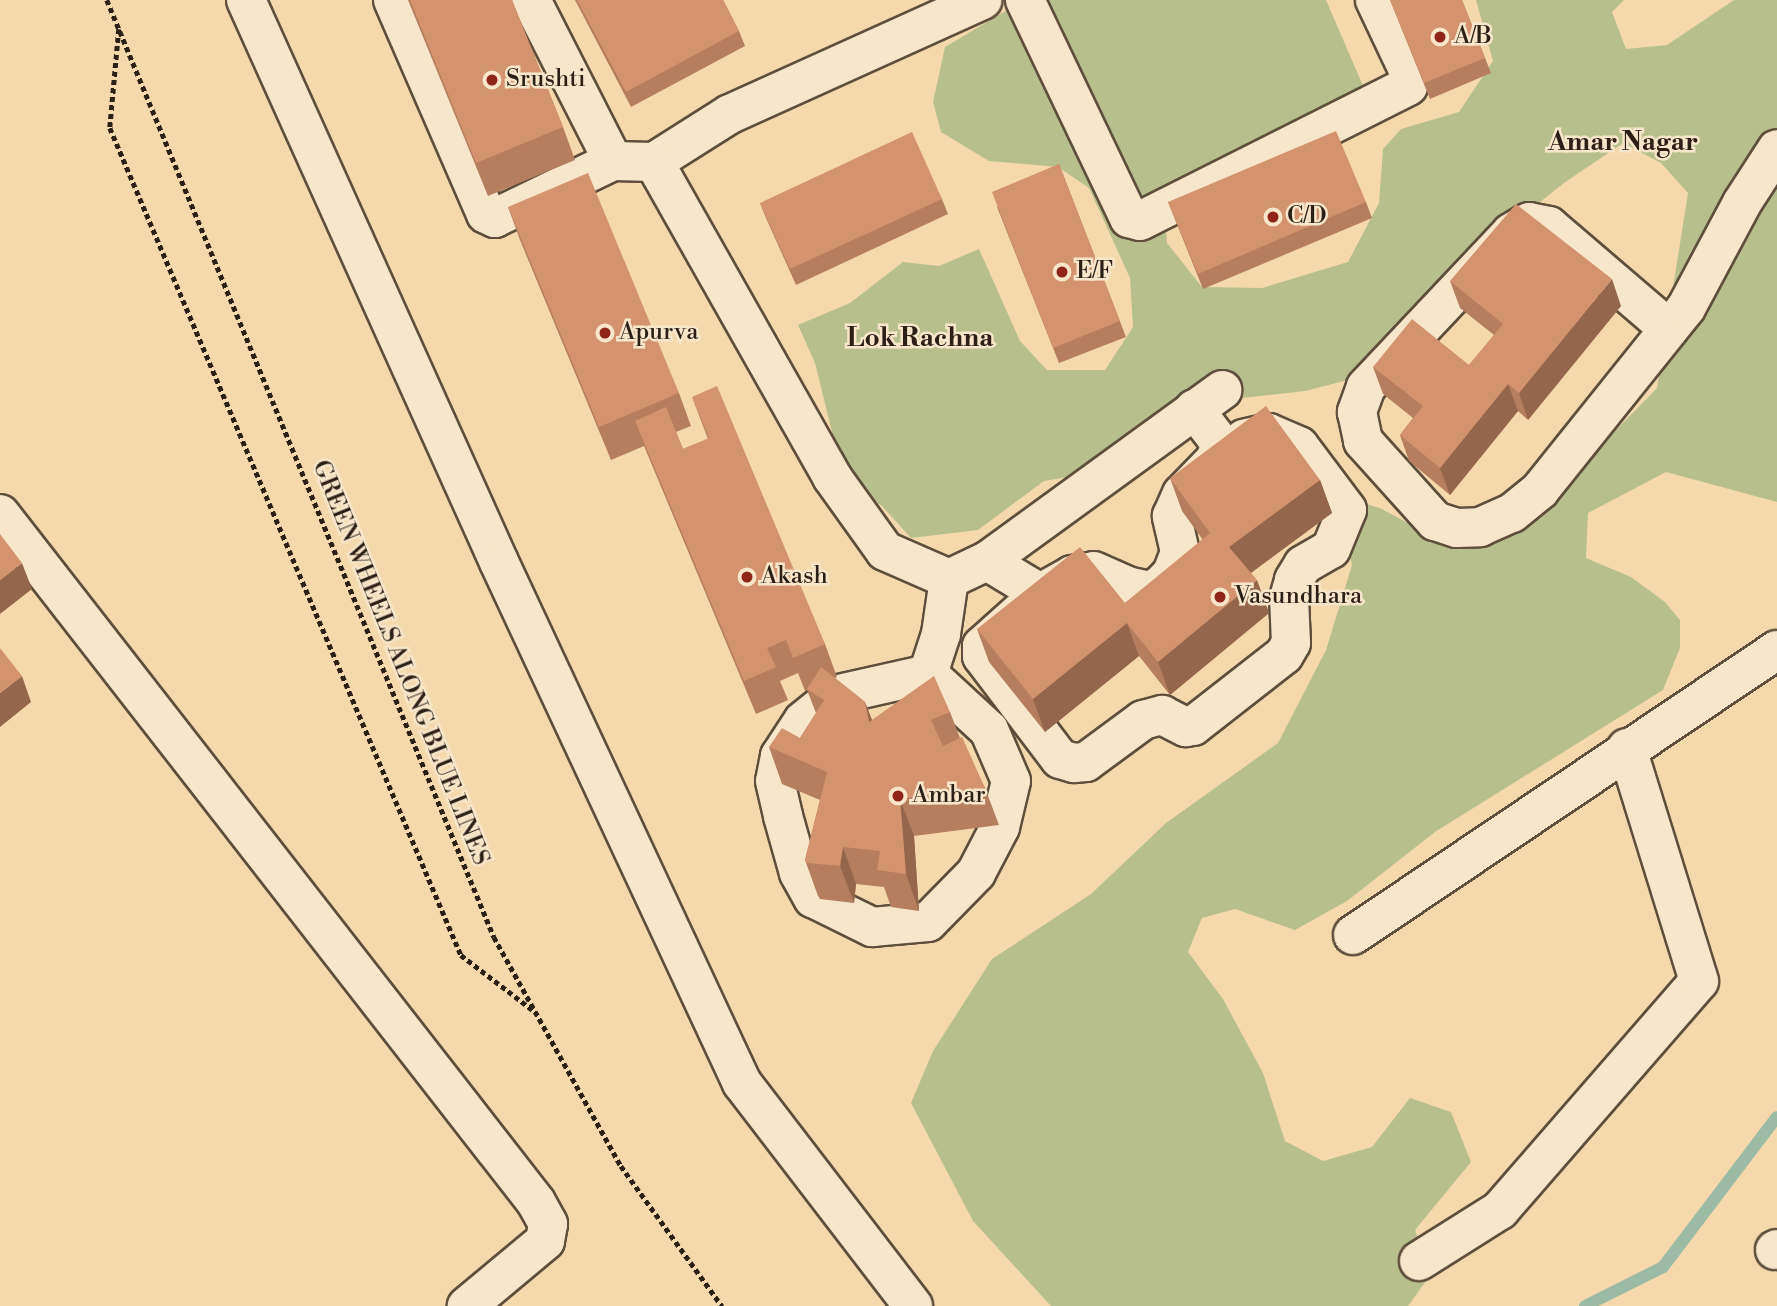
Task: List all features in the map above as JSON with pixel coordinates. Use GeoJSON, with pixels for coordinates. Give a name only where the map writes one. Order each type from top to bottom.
{"type":"FeatureCollection","features":[{"type":"Feature","properties":{"kind":"street"},"geometry":{"type":"LineString","coordinates":[[246,0],[499,562],[742,1083],[913,1306]]}},
{"type":"Feature","properties":{"kind":"street"},"geometry":{"type":"LineString","coordinates":[[393,0],[486,214],[495,218],[613,161],[654,162],[730,114],[913,14],[982,0]]}},
{"type":"Feature","properties":{"kind":"street"},"geometry":{"type":"LineString","coordinates":[[531,0],[613,161]]}},
{"type":"Feature","properties":{"kind":"street"},"geometry":{"type":"LineString","coordinates":[[1025,0],[1129,218],[1140,221],[1408,86],[1410,74],[1375,0]]}},
{"type":"Feature","properties":{"kind":"street"},"geometry":{"type":"LineString","coordinates":[[1669,328],[1549,226],[1529,222],[1511,233],[1366,387],[1357,412],[1363,441],[1435,521],[1457,528],[1496,523],[1540,490],[1686,308],[1742,203],[1777,149]]}},
{"type":"Feature","properties":{"kind":"street"},"geometry":{"type":"LineString","coordinates":[[654,162],[839,488],[885,551],[949,579],[987,561],[1208,399],[1222,444],[1215,460],[1182,494],[1172,516],[1180,551],[1172,573],[1161,585],[1150,591],[1127,586],[1094,571],[1072,575],[1040,593],[982,646],[982,656],[1060,759],[1074,764],[1086,762],[1143,720],[1162,715],[1186,727],[1193,726],[1284,655],[1291,643],[1289,598],[1294,580],[1303,565],[1331,550],[1347,510],[1299,446],[1285,438],[1269,433],[1222,444]]}},
{"type":"Feature","properties":{"kind":"street"},"geometry":{"type":"LineString","coordinates":[[0,514],[536,1202],[548,1224],[545,1241],[467,1306]]}},
{"type":"Feature","properties":{"kind":"street"},"geometry":{"type":"LineString","coordinates":[[987,561],[1040,593]]}},
{"type":"Feature","properties":{"kind":"street"},"geometry":{"type":"LineString","coordinates":[[928,674],[941,634],[949,579]]}},
{"type":"Feature","properties":{"kind":"street"},"geometry":{"type":"LineString","coordinates":[[1353,934],[1777,649]]}},
{"type":"Feature","properties":{"kind":"street"},"geometry":{"type":"LineString","coordinates":[[928,674],[989,730],[1011,781],[1000,827],[976,873],[928,922],[872,928],[813,898],[808,890],[799,873],[775,781],[780,756],[803,721],[835,695],[928,674]]}},
{"type":"Feature","properties":{"kind":"street"},"geometry":{"type":"LineString","coordinates":[[1419,1261],[1500,1210],[1699,981],[1627,748]]}},
{"type":"Feature","properties":{"kind":"path","name":"GREEN WHEELS ALONG BLUE LINES"},"geometry":{"type":"LineString","coordinates":[[107,0],[494,937],[621,1166],[722,1306]]}},
{"type":"Feature","properties":{"kind":"path"},"geometry":{"type":"LineString","coordinates":[[119,28],[110,128],[461,955],[536,1013]]}},
{"type":"Feature","properties":{"kind":"green space"},"geometry":{"type":"Polygon","coordinates":[[[1024,0],[1326,0],[1367,95],[1163,186],[1167,243],[1202,287],[1262,288],[1348,262],[1379,203],[1383,149],[1401,129],[1459,112],[1493,61],[1476,0],[1624,0],[1612,12],[1626,49],[1667,45],[1734,0],[1777,0],[1777,502],[1666,472],[1588,513],[1586,558],[1631,577],[1665,602],[1680,620],[1680,648],[1663,690],[1435,832],[1347,901],[1295,930],[1235,909],[1202,918],[1188,952],[1223,999],[1263,1073],[1285,1141],[1323,1161],[1372,1147],[1410,1098],[1451,1112],[1471,1162],[1415,1230],[1431,1274],[1408,1306],[1051,1306],[973,1221],[911,1103],[933,1051],[992,959],[1091,894],[1166,823],[1278,743],[1326,650],[1352,565],[1344,531],[1358,501],[1382,509],[1437,539],[1582,465],[1657,388],[1688,193],[1661,163],[1623,143],[1564,183],[1482,248],[1364,376],[1305,391],[1224,400],[1144,444],[1068,477],[1044,481],[978,530],[911,538],[881,505],[862,497],[834,440],[815,363],[798,325],[850,303],[903,262],[939,266],[979,249],[1020,341],[1047,370],[1105,370],[1133,327],[1130,278],[1089,188],[1058,167],[989,161],[941,132],[933,102],[945,47],[1024,0]]]}},
{"type":"Feature","properties":{"kind":"building","name":"Srushti"},"geometry":{"type":"Polygon","coordinates":[[[410,0],[512,0],[563,127],[476,163],[410,0]]]}},
{"type":"Feature","properties":{"kind":"building"},"geometry":{"type":"Polygon","coordinates":[[[577,0],[723,0],[739,31],[626,92],[577,0]]]}},
{"type":"Feature","properties":{"kind":"building","name":"A/B"},"geometry":{"type":"Polygon","coordinates":[[[1390,0],[1462,0],[1485,58],[1424,83],[1390,0]]]}},
{"type":"Feature","properties":{"kind":"building","name":"C/D"},"geometry":{"type":"Polygon","coordinates":[[[1336,131],[1366,202],[1198,274],[1168,202],[1336,131]]]}},
{"type":"Feature","properties":{"kind":"building"},"geometry":{"type":"Polygon","coordinates":[[[912,132],[942,199],[790,269],[760,203],[912,132]]]}},
{"type":"Feature","properties":{"kind":"building","name":"E/F"},"geometry":{"type":"Polygon","coordinates":[[[1059,164],[1120,321],[1053,348],[992,192],[1059,164]]]}},
{"type":"Feature","properties":{"kind":"building","name":"Apurva"},"geometry":{"type":"Polygon","coordinates":[[[588,173],[679,393],[599,427],[508,207],[588,173]]]}},
{"type":"Feature","properties":{"kind":"building"},"geometry":{"type":"Polygon","coordinates":[[[1516,204],[1612,279],[1519,393],[1508,384],[1440,468],[1400,435],[1423,406],[1373,367],[1412,319],[1469,365],[1503,324],[1450,281],[1516,204]]]}},
{"type":"Feature","properties":{"kind":"building","name":"Akash"},"geometry":{"type":"Polygon","coordinates":[[[717,386],[825,644],[793,658],[786,640],[767,648],[776,667],[744,681],[635,421],[666,407],[683,449],[709,438],[692,397],[717,386]]]}},
{"type":"Feature","properties":{"kind":"building"},"geometry":{"type":"Polygon","coordinates":[[[1266,406],[1320,480],[1229,547],[1257,580],[1158,662],[1127,623],[1033,699],[977,629],[1080,547],[1125,603],[1210,533],[1170,478],[1266,406]]]}},
{"type":"Feature","properties":{"kind":"building"},"geometry":{"type":"Polygon","coordinates":[[[0,534],[22,563],[0,580],[0,534]]]}},
{"type":"Feature","properties":{"kind":"building"},"geometry":{"type":"Polygon","coordinates":[[[0,648],[22,676],[0,693],[0,648]]]}},
{"type":"Feature","properties":{"kind":"building","name":"Ambar"},"geometry":{"type":"Polygon","coordinates":[[[821,667],[865,702],[869,722],[934,676],[950,712],[931,720],[943,746],[962,737],[985,788],[900,799],[906,874],[877,870],[880,851],[843,847],[840,866],[807,863],[805,860],[827,772],[769,747],[782,728],[800,738],[824,700],[807,689],[821,667]]]}},
{"type":"Feature","properties":{"kind":"waterway"},"geometry":{"type":"LineString","coordinates":[[1585,1306],[1663,1267],[1777,1117]]}},
{"type":"Feature","properties":{"kind":"place","name":"A/B"},"geometry":{"type":"Point","coordinates":[1440,37]}},
{"type":"Feature","properties":{"kind":"place","name":"Srushti"},"geometry":{"type":"Point","coordinates":[492,80]}},
{"type":"Feature","properties":{"kind":"place","name":"C/D"},"geometry":{"type":"Point","coordinates":[1273,217]}},
{"type":"Feature","properties":{"kind":"place","name":"E/F"},"geometry":{"type":"Point","coordinates":[1062,272]}},
{"type":"Feature","properties":{"kind":"place","name":"Apurva"},"geometry":{"type":"Point","coordinates":[605,333]}},
{"type":"Feature","properties":{"kind":"place","name":"Akash"},"geometry":{"type":"Point","coordinates":[747,577]}},
{"type":"Feature","properties":{"kind":"place","name":"Vasundhara"},"geometry":{"type":"Point","coordinates":[1220,597]}},
{"type":"Feature","properties":{"kind":"place","name":"Ambar"},"geometry":{"type":"Point","coordinates":[898,796]}},
{"type":"Feature","properties":{"kind":"district","name":"Amar Nagar"},"geometry":{"type":"Point","coordinates":[1623,143]}},
{"type":"Feature","properties":{"kind":"district","name":"Lok Rachna"},"geometry":{"type":"Point","coordinates":[920,339]}}]}
